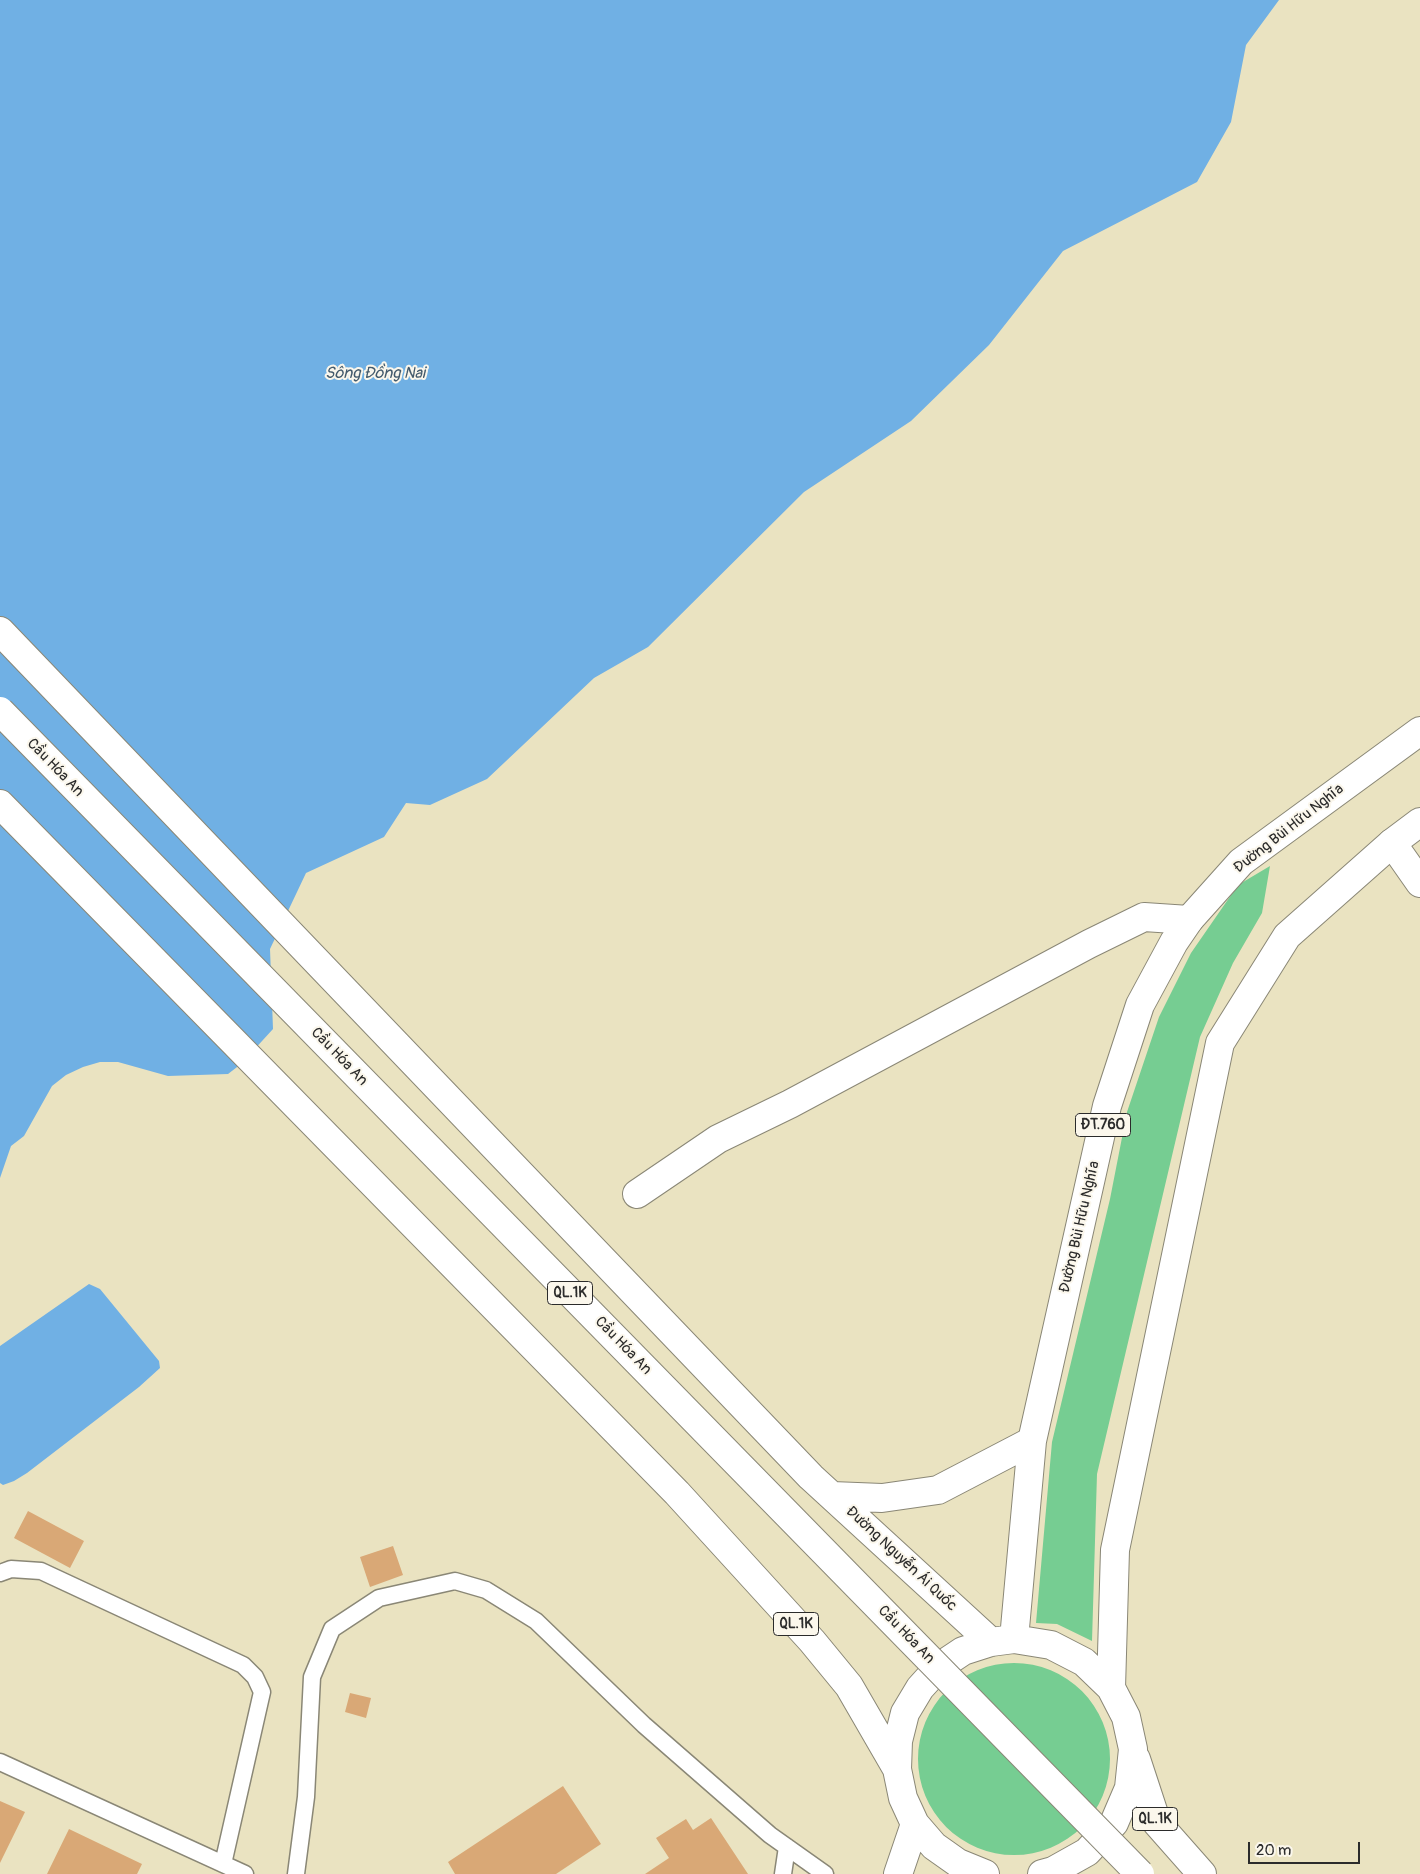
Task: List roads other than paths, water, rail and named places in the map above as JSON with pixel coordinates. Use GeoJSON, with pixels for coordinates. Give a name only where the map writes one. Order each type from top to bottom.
{"type":"FeatureCollection","features":[{"type":"Feature","properties":{"kind":"main road","name":"Đường Nguyễn Ái Quốc"},"geometry":{"type":"LineString","coordinates":[[0,631],[811,1477],[1002,1641]]}},
{"type":"Feature","properties":{"kind":"main road","name":"Cầu Hóa An"},"geometry":{"type":"LineString","coordinates":[[0,711],[1140,1874]]}},
{"type":"Feature","properties":{"kind":"main road","name":"Đường Bùi Hữu Nghĩa"},"geometry":{"type":"LineString","coordinates":[[1002,1641],[1032,1441],[1107,1106],[1140,1005],[1174,942],[1189,920],[1241,862],[1420,731]]}},
{"type":"Feature","properties":{"kind":"main road","name":"QL.1K"},"geometry":{"type":"LineString","coordinates":[[0,804],[677,1492],[812,1641],[849,1686],[897,1769]]}},
{"type":"Feature","properties":{"kind":"main road"},"geometry":{"type":"LineString","coordinates":[[1111,1688],[1116,1550],[1220,1043],[1287,936],[1392,843],[1420,822]]}},
{"type":"Feature","properties":{"kind":"main road"},"geometry":{"type":"LineString","coordinates":[[1392,843],[1420,883]]}},
{"type":"Feature","properties":{"kind":"main road"},"geometry":{"type":"LineString","coordinates":[[637,1194],[718,1139],[790,1104],[1089,944],[1144,918],[1189,920]]}},
{"type":"Feature","properties":{"kind":"main road"},"geometry":{"type":"LineString","coordinates":[[832,1496],[882,1498],[938,1490],[1032,1441]]}},
{"type":"Feature","properties":{"kind":"main road","name":"QL.1K"},"geometry":{"type":"LineString","coordinates":[[985,1874],[958,1863],[934,1846],[915,1824],[903,1798],[897,1769],[900,1731],[905,1713],[920,1688],[940,1667],[963,1651],[1002,1641],[1051,1645],[1084,1662],[1111,1688],[1126,1717],[1133,1749],[1157,1823],[1202,1874]]}},
{"type":"Feature","properties":{"kind":"main road","name":"QL.1K"},"geometry":{"type":"LineString","coordinates":[[1051,1873],[1087,1852],[1114,1823],[1130,1788],[1133,1749]]}},
{"type":"Feature","properties":{"kind":"main road"},"geometry":{"type":"LineString","coordinates":[[898,1874],[915,1824]]}},
{"type":"Feature","properties":{"kind":"lane"},"geometry":{"type":"LineString","coordinates":[[0,1573],[11,1569],[40,1571],[243,1666],[255,1677],[262,1692],[223,1864]]}},
{"type":"Feature","properties":{"kind":"lane"},"geometry":{"type":"LineString","coordinates":[[296,1874],[306,1797],[312,1677],[332,1629],[379,1598],[455,1581],[486,1590],[536,1621],[644,1725],[787,1847],[824,1874]]}},
{"type":"Feature","properties":{"kind":"lane"},"geometry":{"type":"LineString","coordinates":[[0,1762],[245,1874]]}},
{"type":"Feature","properties":{"kind":"lane"},"geometry":{"type":"LineString","coordinates":[[783,1874],[787,1847]]}},
{"type":"Feature","properties":{"kind":"water","name":"Sông Đồng Nai"},"geometry":{"type":"Polygon","coordinates":[[[0,0],[1279,0],[1246,45],[1231,122],[1197,182],[1063,251],[989,345],[911,421],[804,492],[648,647],[594,678],[487,779],[430,805],[406,803],[384,837],[306,873],[270,949],[273,1029],[241,1064],[228,1074],[168,1076],[118,1062],[100,1062],[66,1075],[52,1086],[24,1136],[11,1146],[0,1178],[0,0]]]}},
{"type":"Feature","properties":{"kind":"water"},"geometry":{"type":"Polygon","coordinates":[[[89,1284],[100,1289],[159,1361],[160,1368],[139,1387],[27,1473],[3,1485],[0,1483],[0,1346],[89,1284]]]}}]}
